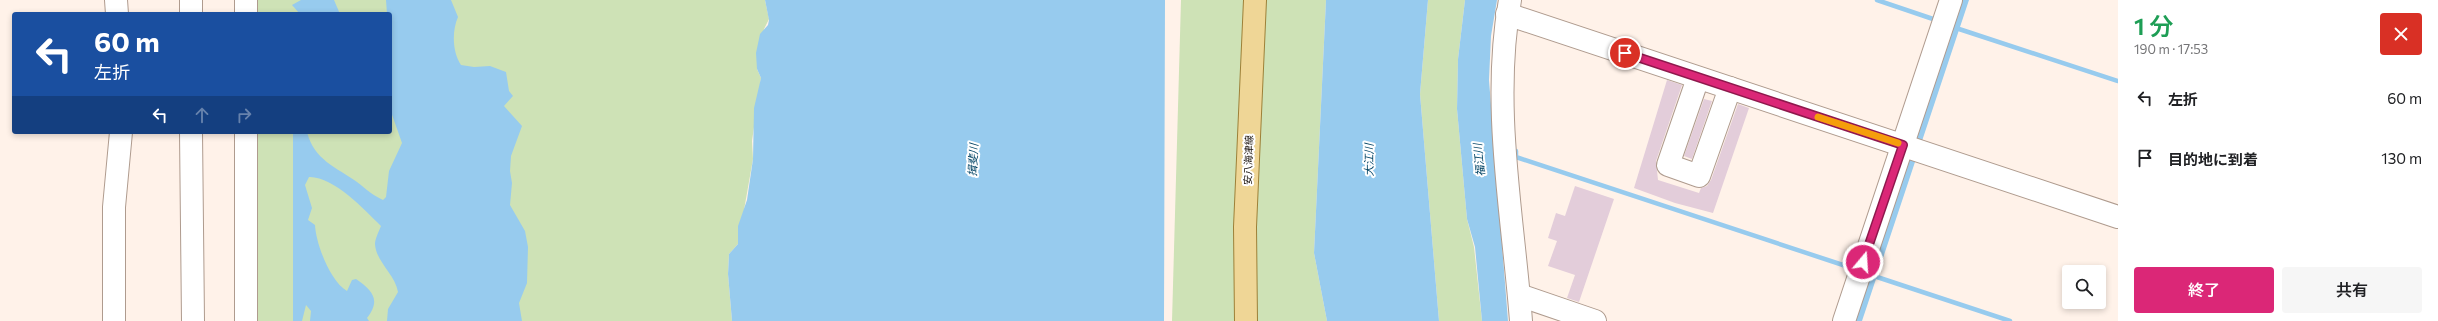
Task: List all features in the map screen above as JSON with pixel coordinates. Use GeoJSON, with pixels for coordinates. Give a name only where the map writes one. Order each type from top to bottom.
{"type":"FeatureCollection","features":[{"type":"Feature","properties":{"kind":"main road","name":"安八海津線"},"geometry":{"type":"LineString","coordinates":[[1246,321],[1245,227],[1256,0]]}},
{"type":"Feature","properties":{"kind":"street"},"geometry":{"type":"LineString","coordinates":[[116,0],[117,12]]}},
{"type":"Feature","properties":{"kind":"street"},"geometry":{"type":"LineString","coordinates":[[191,0],[191,12]]}},
{"type":"Feature","properties":{"kind":"street"},"geometry":{"type":"LineString","coordinates":[[246,0],[246,12]]}},
{"type":"Feature","properties":{"kind":"street"},"geometry":{"type":"LineString","coordinates":[[1844,321],[1911,148],[1951,0]]}},
{"type":"Feature","properties":{"kind":"street"},"geometry":{"type":"LineString","coordinates":[[1520,321],[1503,115],[1503,44],[1508,7],[1698,78],[2118,217]]}},
{"type":"Feature","properties":{"kind":"street"},"geometry":{"type":"LineString","coordinates":[[1698,78],[1668,165],[1699,176],[1730,88]]}},
{"type":"Feature","properties":{"kind":"street"},"geometry":{"type":"LineString","coordinates":[[114,321],[114,207],[121,134]]}},
{"type":"Feature","properties":{"kind":"street"},"geometry":{"type":"LineString","coordinates":[[191,134],[193,321]]}},
{"type":"Feature","properties":{"kind":"street"},"geometry":{"type":"LineString","coordinates":[[246,134],[246,321]]}},
{"type":"Feature","properties":{"kind":"street"},"geometry":{"type":"LineString","coordinates":[[1519,296],[1595,321]]}},
{"type":"Feature","properties":{"kind":"green space"},"geometry":{"type":"Polygon","coordinates":[[[251,0],[392,0],[390,12],[251,12],[251,0]]]}},
{"type":"Feature","properties":{"kind":"green space"},"geometry":{"type":"Polygon","coordinates":[[[441,0],[765,0],[769,19],[764,29],[757,69],[761,78],[752,141],[753,159],[738,244],[729,254],[728,274],[732,321],[516,321],[441,0]]]}},
{"type":"Feature","properties":{"kind":"green space"},"geometry":{"type":"Polygon","coordinates":[[[1181,0],[1248,0],[1239,321],[1172,321],[1181,0]]]}},
{"type":"Feature","properties":{"kind":"green space"},"geometry":{"type":"Polygon","coordinates":[[[1263,0],[1326,0],[1314,253],[1327,321],[1254,321],[1254,227],[1263,0]]]}},
{"type":"Feature","properties":{"kind":"green space"},"geometry":{"type":"Polygon","coordinates":[[[1428,0],[1465,0],[1458,59],[1457,109],[1467,219],[1474,247],[1482,321],[1439,321],[1420,94],[1428,0]]]}},
{"type":"Feature","properties":{"kind":"green space"},"geometry":{"type":"Polygon","coordinates":[[[392,72],[397,78],[423,321],[252,321],[252,134],[392,134],[392,72]]]}},
{"type":"Feature","properties":{"kind":"water"},"geometry":{"type":"Polygon","coordinates":[[[301,0],[334,0],[339,12],[298,12],[292,5],[301,0]]]}},
{"type":"Feature","properties":{"kind":"water"},"geometry":{"type":"Polygon","coordinates":[[[386,0],[451,0],[458,17],[454,41],[456,54],[461,65],[474,67],[490,66],[506,72],[509,91],[513,96],[504,106],[522,126],[511,156],[510,171],[512,183],[510,205],[525,231],[528,247],[527,283],[519,303],[522,321],[387,321],[388,309],[398,292],[393,279],[376,250],[375,242],[381,226],[358,203],[338,188],[318,178],[309,177],[305,185],[312,208],[308,220],[315,225],[321,252],[330,271],[335,279],[347,291],[352,280],[356,279],[371,292],[374,306],[367,318],[369,321],[310,321],[311,311],[306,305],[302,321],[293,321],[293,134],[308,134],[315,150],[327,162],[372,194],[383,200],[386,197],[389,171],[402,143],[392,115],[392,12],[387,12],[386,0]]]}},
{"type":"Feature","properties":{"kind":"water","name":"揖斐川"},"geometry":{"type":"Polygon","coordinates":[[[765,0],[1165,0],[1164,321],[732,321],[728,274],[729,254],[738,244],[738,226],[747,200],[753,159],[754,108],[761,78],[757,69],[756,53],[760,34],[768,25],[769,20],[765,0]]]}},
{"type":"Feature","properties":{"kind":"water","name":"大江川"},"geometry":{"type":"Polygon","coordinates":[[[1326,0],[1428,0],[1420,94],[1439,321],[1327,321],[1314,253],[1326,0]]]}},
{"type":"Feature","properties":{"kind":"water","name":"福江川"},"geometry":{"type":"Polygon","coordinates":[[[1465,0],[1497,0],[1491,36],[1489,80],[1508,321],[1482,321],[1475,247],[1467,219],[1457,109],[1458,59],[1465,0]]]}},
{"type":"Feature","properties":{"kind":"water"},"geometry":{"type":"Polygon","coordinates":[[[1960,0],[1969,0],[1862,321],[1854,321],[1960,0]]]}},
{"type":"Feature","properties":{"kind":"building"},"geometry":{"type":"Polygon","coordinates":[[[1667,80],[1682,85],[1656,161],[1658,180],[1699,193],[1701,188],[1707,186],[1711,180],[1738,104],[1749,108],[1713,213],[1675,203],[1634,188],[1667,80]]]}},
{"type":"Feature","properties":{"kind":"building"},"geometry":{"type":"Polygon","coordinates":[[[1704,99],[1712,101],[1692,159],[1684,156],[1704,99]]]}},
{"type":"Feature","properties":{"kind":"building"},"geometry":{"type":"Polygon","coordinates":[[[1575,186],[1614,199],[1579,302],[1567,298],[1575,275],[1548,266],[1557,241],[1548,238],[1556,213],[1565,216],[1575,186]]]}},
{"type":"Feature","properties":{"kind":"waterway"},"geometry":{"type":"LineString","coordinates":[[1877,0],[1933,19]]}},
{"type":"Feature","properties":{"kind":"waterway"},"geometry":{"type":"LineString","coordinates":[[1959,29],[2118,81]]}},
{"type":"Feature","properties":{"kind":"waterway"},"geometry":{"type":"LineString","coordinates":[[1516,151],[1516,157],[1852,268]]}},
{"type":"Feature","properties":{"kind":"waterway"},"geometry":{"type":"LineString","coordinates":[[1877,277],[2010,321]]}},
{"type":"Feature","properties":{"kind":"slow traffic"},"geometry":{"type":"LineString","coordinates":[[1818,117],[1898,143]]}},
{"type":"Feature","properties":{"kind":"route"},"geometry":{"type":"LineString","coordinates":[[1625,53],[1903,145],[1863,262]]}}]}
